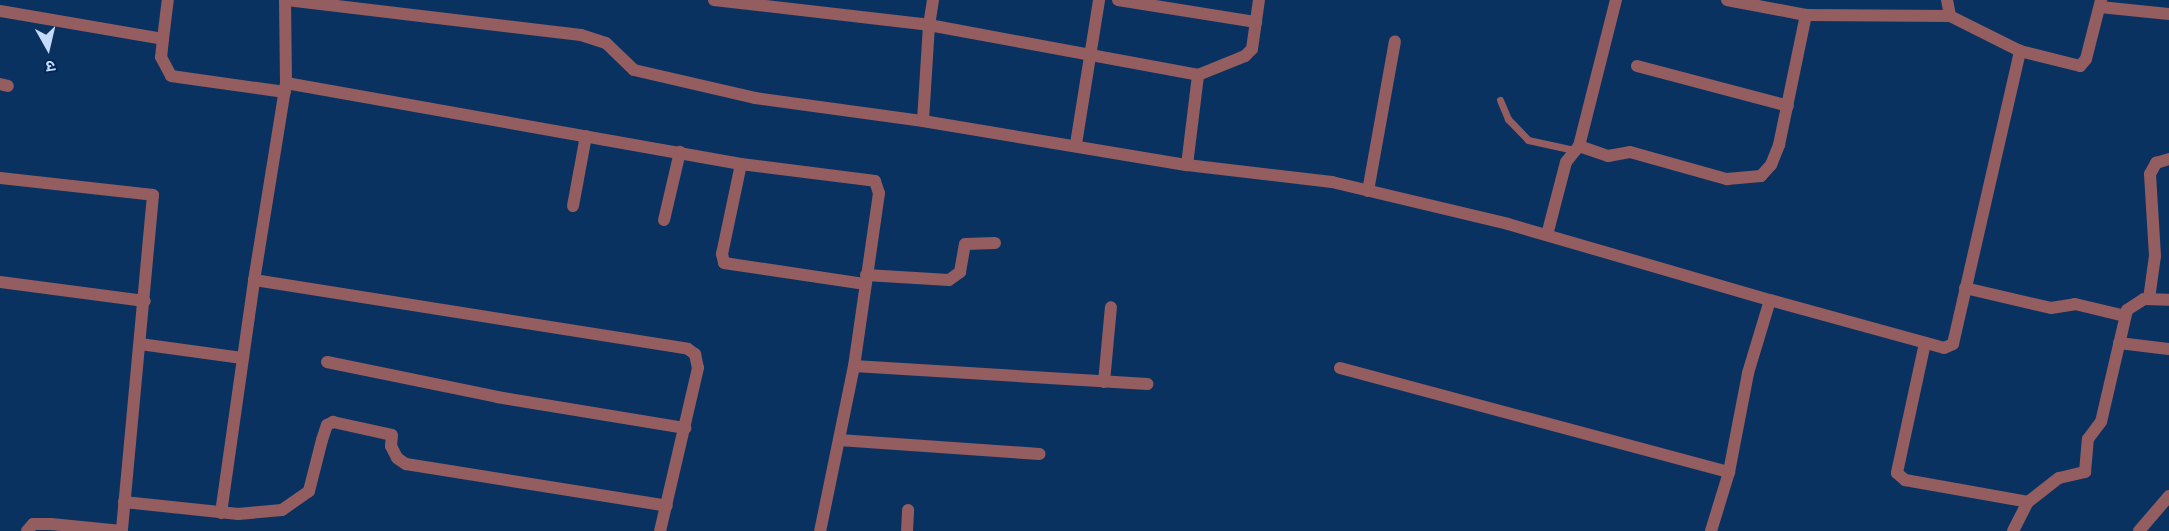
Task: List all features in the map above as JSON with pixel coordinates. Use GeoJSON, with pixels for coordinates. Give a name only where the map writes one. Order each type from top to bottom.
{"type":"FeatureCollection","features":[{"type":"Feature","properties":{"kind":"street"},"geometry":{"type":"LineString","coordinates":[[168,0],[161,57],[171,75],[285,87],[586,136],[741,164],[875,181],[879,193],[854,366],[820,531]]}},
{"type":"Feature","properties":{"kind":"street"},"geometry":{"type":"LineString","coordinates":[[221,513],[242,358],[285,87],[286,0],[374,6],[582,34],[606,43],[634,70],[755,99],[1076,144],[1187,165],[1332,182],[1547,235],[1944,348],[1953,344],[2020,51]]}},
{"type":"Feature","properties":{"kind":"street"},"geometry":{"type":"LineString","coordinates":[[714,0],[778,4],[929,25],[1198,75],[1245,56],[1252,49],[1259,0]]}},
{"type":"Feature","properties":{"kind":"street"},"geometry":{"type":"LineString","coordinates":[[923,121],[929,25],[933,0]]}},
{"type":"Feature","properties":{"kind":"street"},"geometry":{"type":"LineString","coordinates":[[1076,144],[1099,0]]}},
{"type":"Feature","properties":{"kind":"street"},"geometry":{"type":"LineString","coordinates":[[1118,0],[1256,22]]}},
{"type":"Feature","properties":{"kind":"street"},"geometry":{"type":"LineString","coordinates":[[1547,235],[1566,162],[1577,148],[1616,0]]}},
{"type":"Feature","properties":{"kind":"street"},"geometry":{"type":"LineString","coordinates":[[1727,0],[1806,15],[1950,16],[2020,51],[2074,66],[2084,65],[2101,4],[2169,14]]}},
{"type":"Feature","properties":{"kind":"street"},"geometry":{"type":"LineString","coordinates":[[1947,0],[1950,16]]}},
{"type":"Feature","properties":{"kind":"street"},"geometry":{"type":"LineString","coordinates":[[0,11],[163,39]]}},
{"type":"Feature","properties":{"kind":"street"},"geometry":{"type":"LineString","coordinates":[[1577,148],[1608,156],[1630,152],[1727,179],[1752,179],[1761,176],[1771,165],[1788,106],[1806,15]]}},
{"type":"Feature","properties":{"kind":"street"},"geometry":{"type":"LineString","coordinates":[[1368,191],[1395,41]]}},
{"type":"Feature","properties":{"kind":"street"},"geometry":{"type":"LineString","coordinates":[[1637,66],[1788,106]]}},
{"type":"Feature","properties":{"kind":"street"},"geometry":{"type":"LineString","coordinates":[[1187,165],[1198,75]]}},
{"type":"Feature","properties":{"kind":"street"},"geometry":{"type":"LineString","coordinates":[[573,206],[586,136]]}},
{"type":"Feature","properties":{"kind":"street"},"geometry":{"type":"LineString","coordinates":[[664,220],[680,152]]}},
{"type":"Feature","properties":{"kind":"street"},"geometry":{"type":"LineString","coordinates":[[2149,299],[2156,256],[2150,174],[2157,163],[2169,159]]}},
{"type":"Feature","properties":{"kind":"street"},"geometry":{"type":"LineString","coordinates":[[741,164],[722,254],[724,263],[865,280],[949,280],[960,272],[965,244],[995,243]]}},
{"type":"Feature","properties":{"kind":"street"},"geometry":{"type":"LineString","coordinates":[[0,178],[153,195],[122,531],[51,524],[33,524],[27,531]]}},
{"type":"Feature","properties":{"kind":"street"},"geometry":{"type":"LineString","coordinates":[[254,280],[688,349],[695,354],[698,368],[660,531]]}},
{"type":"Feature","properties":{"kind":"street"},"geometry":{"type":"LineString","coordinates":[[0,282],[145,301]]}},
{"type":"Feature","properties":{"kind":"street"},"geometry":{"type":"LineString","coordinates":[[1965,288],[2051,308],[2075,304],[2125,316]]}},
{"type":"Feature","properties":{"kind":"street"},"geometry":{"type":"LineString","coordinates":[[2013,531],[2028,502],[2059,478],[2085,471],[2088,439],[2101,422],[2125,316],[2133,303],[2149,299],[2169,300]]}},
{"type":"Feature","properties":{"kind":"street"},"geometry":{"type":"LineString","coordinates":[[1711,531],[1729,472],[1748,373],[1770,300]]}},
{"type":"Feature","properties":{"kind":"street"},"geometry":{"type":"LineString","coordinates":[[1104,381],[1111,308]]}},
{"type":"Feature","properties":{"kind":"street"},"geometry":{"type":"LineString","coordinates":[[1925,343],[1897,473],[1905,480],[2028,502]]}},
{"type":"Feature","properties":{"kind":"street"},"geometry":{"type":"LineString","coordinates":[[2119,343],[2169,349]]}},
{"type":"Feature","properties":{"kind":"street"},"geometry":{"type":"LineString","coordinates":[[140,344],[242,358]]}},
{"type":"Feature","properties":{"kind":"street"},"geometry":{"type":"LineString","coordinates":[[327,362],[497,397],[685,428]]}},
{"type":"Feature","properties":{"kind":"street"},"geometry":{"type":"LineString","coordinates":[[854,366],[1147,384]]}},
{"type":"Feature","properties":{"kind":"street"},"geometry":{"type":"LineString","coordinates":[[1340,368],[1729,472]]}},
{"type":"Feature","properties":{"kind":"street"},"geometry":{"type":"LineString","coordinates":[[124,502],[221,513],[267,513],[298,502],[309,491],[327,425],[333,422],[392,435],[394,452],[406,464],[667,506]]}},
{"type":"Feature","properties":{"kind":"street"},"geometry":{"type":"LineString","coordinates":[[839,440],[1040,454]]}},
{"type":"Feature","properties":{"kind":"street"},"geometry":{"type":"LineString","coordinates":[[2139,531],[2169,496]]}},
{"type":"Feature","properties":{"kind":"street"},"geometry":{"type":"LineString","coordinates":[[907,531],[908,510]]}},
{"type":"Feature","properties":{"kind":"lane"},"geometry":{"type":"LineString","coordinates":[[1500,100],[1508,119],[1528,140],[1577,148]]}}]}
